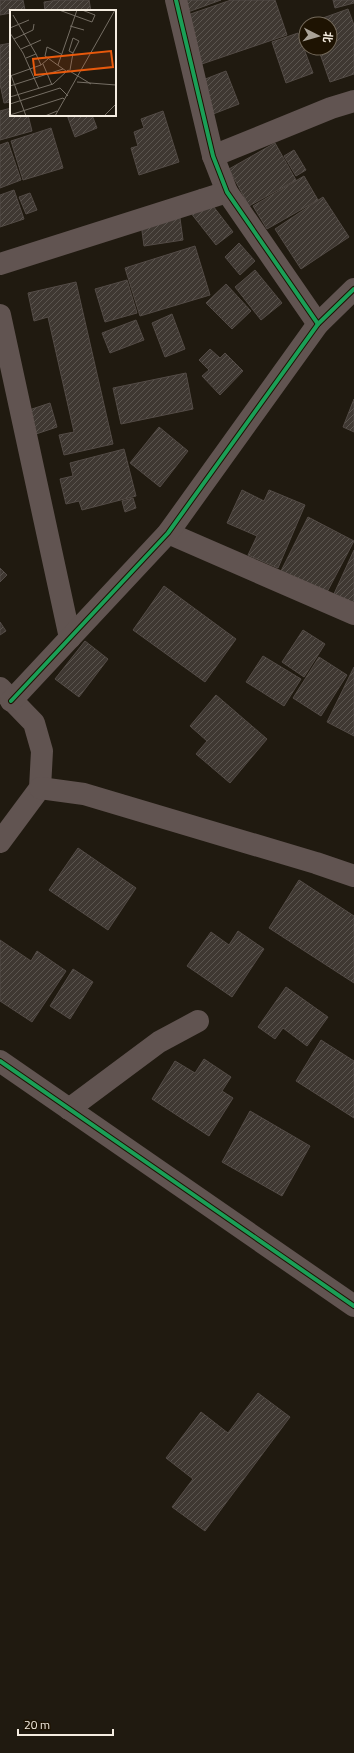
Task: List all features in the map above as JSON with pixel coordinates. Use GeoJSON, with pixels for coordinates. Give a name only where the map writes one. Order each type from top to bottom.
{"type":"FeatureCollection","features":[{"type":"Feature","properties":{"kind":"street"},"geometry":{"type":"LineString","coordinates":[[176,0],[213,156],[227,192],[318,324]]}},
{"type":"Feature","properties":{"kind":"street"},"geometry":{"type":"LineString","coordinates":[[213,156],[331,108],[354,101]]}},
{"type":"Feature","properties":{"kind":"street"},"geometry":{"type":"LineString","coordinates":[[0,264],[227,192]]}},
{"type":"Feature","properties":{"kind":"street"},"geometry":{"type":"LineString","coordinates":[[0,842],[40,788],[42,751],[34,723],[6,695],[70,638],[168,533],[318,324],[354,289]]}},
{"type":"Feature","properties":{"kind":"street"},"geometry":{"type":"LineString","coordinates":[[0,315],[70,638]]}},
{"type":"Feature","properties":{"kind":"street"},"geometry":{"type":"LineString","coordinates":[[168,533],[354,614]]}},
{"type":"Feature","properties":{"kind":"street"},"geometry":{"type":"LineString","coordinates":[[40,788],[84,794],[316,863],[354,876]]}},
{"type":"Feature","properties":{"kind":"street"},"geometry":{"type":"LineString","coordinates":[[69,1109],[159,1042],[198,1022]]}},
{"type":"Feature","properties":{"kind":"street"},"geometry":{"type":"LineString","coordinates":[[0,1061],[354,1306]]}},
{"type":"Feature","properties":{"kind":"building"},"geometry":{"type":"Polygon","coordinates":[[[0,0],[23,0],[25,10],[10,10],[10,13],[0,15],[0,0]]]}},
{"type":"Feature","properties":{"kind":"building"},"geometry":{"type":"Polygon","coordinates":[[[58,0],[89,0],[91,10],[45,10],[44,2],[58,0]]]}},
{"type":"Feature","properties":{"kind":"building"},"geometry":{"type":"Polygon","coordinates":[[[172,0],[221,0],[177,16],[172,0]]]}},
{"type":"Feature","properties":{"kind":"building"},"geometry":{"type":"Polygon","coordinates":[[[231,0],[275,0],[287,35],[196,66],[179,18],[231,0]]]}},
{"type":"Feature","properties":{"kind":"building"},"geometry":{"type":"Polygon","coordinates":[[[333,0],[354,0],[354,3],[335,8],[333,0]]]}},
{"type":"Feature","properties":{"kind":"building"},"geometry":{"type":"Polygon","coordinates":[[[348,9],[354,25],[354,74],[330,82],[321,56],[338,56],[338,16],[328,16],[348,9]]]}},
{"type":"Feature","properties":{"kind":"building"},"geometry":{"type":"Polygon","coordinates":[[[298,33],[298,56],[307,56],[313,73],[286,83],[272,42],[298,33]]]}},
{"type":"Feature","properties":{"kind":"building"},"geometry":{"type":"Polygon","coordinates":[[[10,43],[10,102],[4,103],[0,84],[0,45],[10,43]]]}},
{"type":"Feature","properties":{"kind":"building"},"geometry":{"type":"Polygon","coordinates":[[[226,71],[239,104],[208,116],[195,83],[226,71]]]}},
{"type":"Feature","properties":{"kind":"building"},"geometry":{"type":"Polygon","coordinates":[[[10,108],[10,116],[28,116],[32,131],[0,140],[0,111],[10,108]]]}},
{"type":"Feature","properties":{"kind":"building"},"geometry":{"type":"Polygon","coordinates":[[[163,111],[179,162],[139,175],[131,148],[138,146],[134,132],[144,128],[141,119],[163,111]]]}},
{"type":"Feature","properties":{"kind":"building"},"geometry":{"type":"Polygon","coordinates":[[[67,116],[92,116],[97,128],[75,137],[67,116]]]}},
{"type":"Feature","properties":{"kind":"building"},"geometry":{"type":"Polygon","coordinates":[[[51,128],[63,168],[23,180],[11,141],[51,128]]]}},
{"type":"Feature","properties":{"kind":"building"},"geometry":{"type":"Polygon","coordinates":[[[8,142],[21,180],[0,188],[0,145],[8,142]]]}},
{"type":"Feature","properties":{"kind":"building"},"geometry":{"type":"Polygon","coordinates":[[[275,143],[296,180],[249,206],[229,169],[275,143]]]}},
{"type":"Feature","properties":{"kind":"building"},"geometry":{"type":"Polygon","coordinates":[[[294,150],[306,170],[296,176],[284,156],[294,150]]]}},
{"type":"Feature","properties":{"kind":"building"},"geometry":{"type":"Polygon","coordinates":[[[304,176],[318,200],[267,229],[253,206],[304,176]]]}},
{"type":"Feature","properties":{"kind":"building"},"geometry":{"type":"Polygon","coordinates":[[[200,189],[233,232],[216,245],[183,203],[200,189]]]}},
{"type":"Feature","properties":{"kind":"building"},"geometry":{"type":"Polygon","coordinates":[[[14,190],[24,219],[0,227],[0,195],[14,190]]]}},
{"type":"Feature","properties":{"kind":"building"},"geometry":{"type":"Polygon","coordinates":[[[30,193],[37,210],[26,214],[19,197],[30,193]]]}},
{"type":"Feature","properties":{"kind":"building"},"geometry":{"type":"Polygon","coordinates":[[[323,197],[349,237],[301,269],[275,229],[323,197]]]}},
{"type":"Feature","properties":{"kind":"building"},"geometry":{"type":"Polygon","coordinates":[[[179,211],[183,240],[144,246],[140,216],[179,211]]]}},
{"type":"Feature","properties":{"kind":"building"},"geometry":{"type":"Polygon","coordinates":[[[239,243],[255,261],[240,275],[225,257],[239,243]]]}},
{"type":"Feature","properties":{"kind":"building"},"geometry":{"type":"Polygon","coordinates":[[[195,246],[210,295],[140,316],[125,268],[195,246]]]}},
{"type":"Feature","properties":{"kind":"building"},"geometry":{"type":"Polygon","coordinates":[[[255,270],[282,303],[261,320],[235,287],[255,270]]]}},
{"type":"Feature","properties":{"kind":"building"},"geometry":{"type":"Polygon","coordinates":[[[127,280],[137,313],[105,322],[95,289],[127,280]]]}},
{"type":"Feature","properties":{"kind":"building"},"geometry":{"type":"Polygon","coordinates":[[[76,282],[113,444],[64,455],[59,435],[74,432],[48,317],[34,321],[28,293],[76,282]]]}},
{"type":"Feature","properties":{"kind":"building"},"geometry":{"type":"Polygon","coordinates":[[[226,284],[251,311],[232,329],[206,303],[226,284]]]}},
{"type":"Feature","properties":{"kind":"building"},"geometry":{"type":"Polygon","coordinates":[[[172,314],[185,349],[165,357],[152,323],[172,314]]]}},
{"type":"Feature","properties":{"kind":"building"},"geometry":{"type":"Polygon","coordinates":[[[136,320],[144,340],[110,353],[102,333],[136,320]]]}},
{"type":"Feature","properties":{"kind":"building"},"geometry":{"type":"Polygon","coordinates":[[[210,349],[220,358],[225,353],[243,371],[220,395],[202,376],[209,370],[199,360],[210,349]]]}},
{"type":"Feature","properties":{"kind":"building"},"geometry":{"type":"Polygon","coordinates":[[[186,373],[193,409],[121,424],[113,388],[186,373]]]}},
{"type":"Feature","properties":{"kind":"building"},"geometry":{"type":"Polygon","coordinates":[[[354,399],[354,432],[343,427],[354,399]]]}},
{"type":"Feature","properties":{"kind":"building"},"geometry":{"type":"Polygon","coordinates":[[[50,403],[57,427],[33,435],[26,411],[50,403]]]}},
{"type":"Feature","properties":{"kind":"building"},"geometry":{"type":"Polygon","coordinates":[[[159,427],[188,451],[160,487],[130,463],[159,427]]]}},
{"type":"Feature","properties":{"kind":"building"},"geometry":{"type":"Polygon","coordinates":[[[124,449],[136,496],[82,510],[79,501],[66,504],[60,479],[73,476],[70,463],[124,449]]]}},
{"type":"Feature","properties":{"kind":"building"},"geometry":{"type":"Polygon","coordinates":[[[242,490],[264,501],[269,490],[305,505],[278,568],[248,555],[257,536],[227,523],[242,490]]]}},
{"type":"Feature","properties":{"kind":"building"},"geometry":{"type":"Polygon","coordinates":[[[133,498],[136,508],[125,512],[122,501],[133,498]]]}},
{"type":"Feature","properties":{"kind":"building"},"geometry":{"type":"Polygon","coordinates":[[[308,517],[354,541],[326,594],[281,571],[308,517]]]}},
{"type":"Feature","properties":{"kind":"building"},"geometry":{"type":"Polygon","coordinates":[[[354,550],[354,606],[333,596],[354,550]]]}},
{"type":"Feature","properties":{"kind":"building"},"geometry":{"type":"Polygon","coordinates":[[[0,568],[7,575],[0,582],[0,568]]]}},
{"type":"Feature","properties":{"kind":"building"},"geometry":{"type":"Polygon","coordinates":[[[164,586],[236,639],[205,682],[133,630],[164,586]]]}},
{"type":"Feature","properties":{"kind":"building"},"geometry":{"type":"Polygon","coordinates":[[[0,622],[6,631],[0,635],[0,622]]]}},
{"type":"Feature","properties":{"kind":"building"},"geometry":{"type":"Polygon","coordinates":[[[303,630],[325,644],[304,677],[282,662],[303,630]]]}},
{"type":"Feature","properties":{"kind":"building"},"geometry":{"type":"Polygon","coordinates":[[[85,641],[108,659],[79,697],[55,679],[85,641]]]}},
{"type":"Feature","properties":{"kind":"building"},"geometry":{"type":"Polygon","coordinates":[[[263,656],[301,679],[284,706],[246,682],[263,656]]]}},
{"type":"Feature","properties":{"kind":"building"},"geometry":{"type":"Polygon","coordinates":[[[319,657],[347,675],[321,716],[293,698],[319,657]]]}},
{"type":"Feature","properties":{"kind":"building"},"geometry":{"type":"Polygon","coordinates":[[[354,667],[354,736],[327,722],[354,667]]]}},
{"type":"Feature","properties":{"kind":"building"},"geometry":{"type":"Polygon","coordinates":[[[216,695],[267,739],[230,783],[196,754],[207,741],[190,726],[216,695]]]}},
{"type":"Feature","properties":{"kind":"building"},"geometry":{"type":"Polygon","coordinates":[[[78,848],[136,888],[108,930],[49,890],[78,848]]]}},
{"type":"Feature","properties":{"kind":"building"},"geometry":{"type":"Polygon","coordinates":[[[299,880],[354,916],[354,983],[269,928],[299,880]]]}},
{"type":"Feature","properties":{"kind":"building"},"geometry":{"type":"Polygon","coordinates":[[[238,931],[264,949],[232,997],[187,966],[211,932],[229,945],[238,931]]]}},
{"type":"Feature","properties":{"kind":"building"},"geometry":{"type":"Polygon","coordinates":[[[0,940],[31,961],[37,951],[66,971],[32,1022],[0,1001],[0,940]]]}},
{"type":"Feature","properties":{"kind":"building"},"geometry":{"type":"Polygon","coordinates":[[[73,969],[93,982],[70,1019],[50,1006],[73,969]]]}},
{"type":"Feature","properties":{"kind":"building"},"geometry":{"type":"Polygon","coordinates":[[[286,987],[328,1017],[307,1046],[283,1028],[275,1039],[258,1027],[286,987]]]}},
{"type":"Feature","properties":{"kind":"building"},"geometry":{"type":"Polygon","coordinates":[[[321,1040],[354,1061],[354,1118],[296,1081],[321,1040]]]}},
{"type":"Feature","properties":{"kind":"building"},"geometry":{"type":"Polygon","coordinates":[[[204,1059],[231,1077],[222,1091],[233,1098],[209,1136],[152,1099],[175,1061],[195,1073],[204,1059]]]}},
{"type":"Feature","properties":{"kind":"building"},"geometry":{"type":"Polygon","coordinates":[[[250,1111],[310,1146],[282,1196],[222,1162],[250,1111]]]}},
{"type":"Feature","properties":{"kind":"building"},"geometry":{"type":"Polygon","coordinates":[[[258,1393],[290,1417],[205,1531],[172,1507],[193,1479],[166,1458],[201,1412],[228,1433],[258,1393]]]}},
{"type":"Feature","properties":{"kind":"cycle path"},"geometry":{"type":"LineString","coordinates":[[176,0],[213,156],[227,192],[318,324]]}},
{"type":"Feature","properties":{"kind":"cycle path"},"geometry":{"type":"LineString","coordinates":[[11,701],[168,533],[318,324],[354,289]]}},
{"type":"Feature","properties":{"kind":"cycle path"},"geometry":{"type":"LineString","coordinates":[[0,1061],[354,1306]]}}]}
